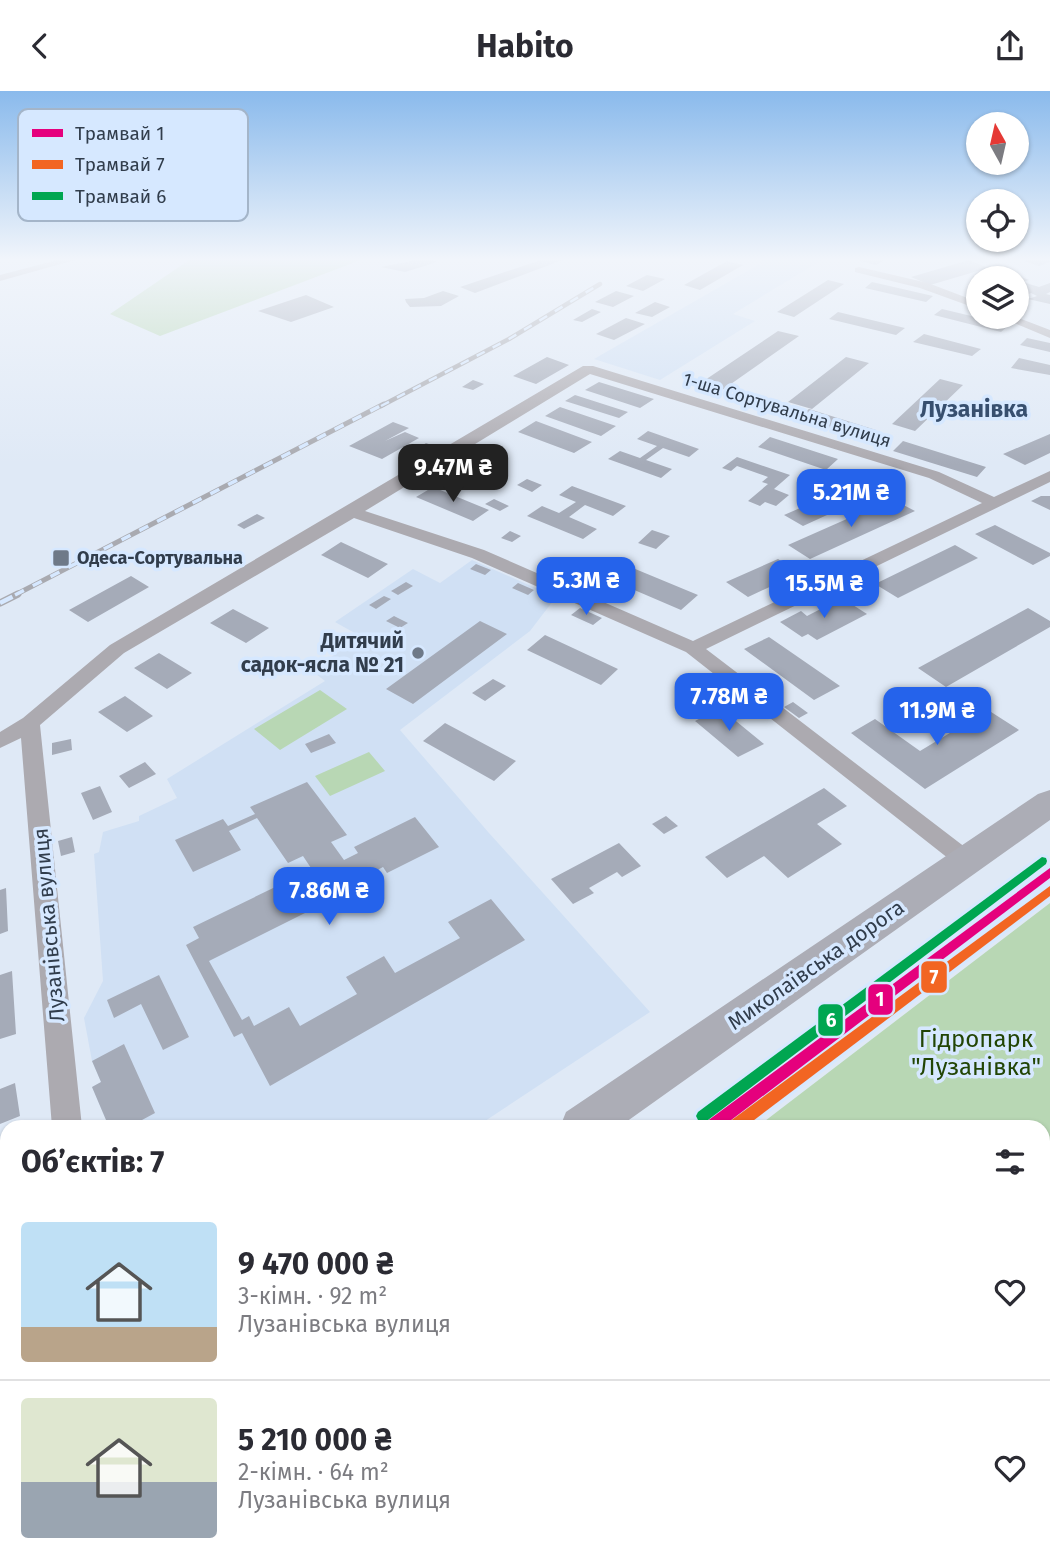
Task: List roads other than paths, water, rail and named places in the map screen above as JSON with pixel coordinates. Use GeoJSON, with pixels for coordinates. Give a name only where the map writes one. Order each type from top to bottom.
{"type":"FeatureCollection","features":[{"type":"Feature","properties":{"kind":"main road","name":"Миколаївська дорога"},"geometry":{"type":"LineString","coordinates":[[592,1120],[1050,803]]}},
{"type":"Feature","properties":{"kind":"street"},"geometry":{"type":"LineString","coordinates":[[1032,327],[1050,334]]}},
{"type":"Feature","properties":{"kind":"street","name":"1-ша Сортувальна вулиця"},"geometry":{"type":"LineString","coordinates":[[0,741],[30,723],[117,649],[352,512],[588,369],[934,475],[995,503]]}},
{"type":"Feature","properties":{"kind":"street"},"geometry":{"type":"LineString","coordinates":[[692,648],[1050,476]]}},
{"type":"Feature","properties":{"kind":"street"},"geometry":{"type":"LineString","coordinates":[[352,512],[478,554],[692,648],[966,860]]}},
{"type":"Feature","properties":{"kind":"street","name":"Лузанівська вулиця"},"geometry":{"type":"LineString","coordinates":[[30,723],[66,1120]]}},
{"type":"Feature","properties":{"kind":"railway"},"geometry":{"type":"LineString","coordinates":[[381,406],[529,327]]}},
{"type":"Feature","properties":{"kind":"railway"},"geometry":{"type":"LineString","coordinates":[[15,595],[384,404]]}},
{"type":"Feature","properties":{"kind":"railway"},"geometry":{"type":"LineString","coordinates":[[0,603],[18,594]]}},
{"type":"Feature","properties":{"kind":"tram line","name":"6"},"geometry":{"type":"LineString","coordinates":[[703,1116],[1042,861]]}},
{"type":"Feature","properties":{"kind":"tram line","name":"1"},"geometry":{"type":"LineString","coordinates":[[720,1120],[1050,872]]}},
{"type":"Feature","properties":{"kind":"tram line","name":"7"},"geometry":{"type":"LineString","coordinates":[[743,1120],[1050,890]]}},
{"type":"Feature","properties":{"kind":"place","name":"Одеса-Сортувальна"},"geometry":{"type":"Point","coordinates":[61,558]}},
{"type":"Feature","properties":{"kind":"place","name":"Дитячий садок-ясла № 21"},"geometry":{"type":"Point","coordinates":[418,653]}},
{"type":"Feature","properties":{"kind":"district","name":"Лузанівка"},"geometry":{"type":"Point","coordinates":[974,409]}},
{"type":"Feature","properties":{"kind":"park label","name":"Гідропарк \"Лузанівка\""},"geometry":{"type":"Point","coordinates":[976,1053]}}]}
